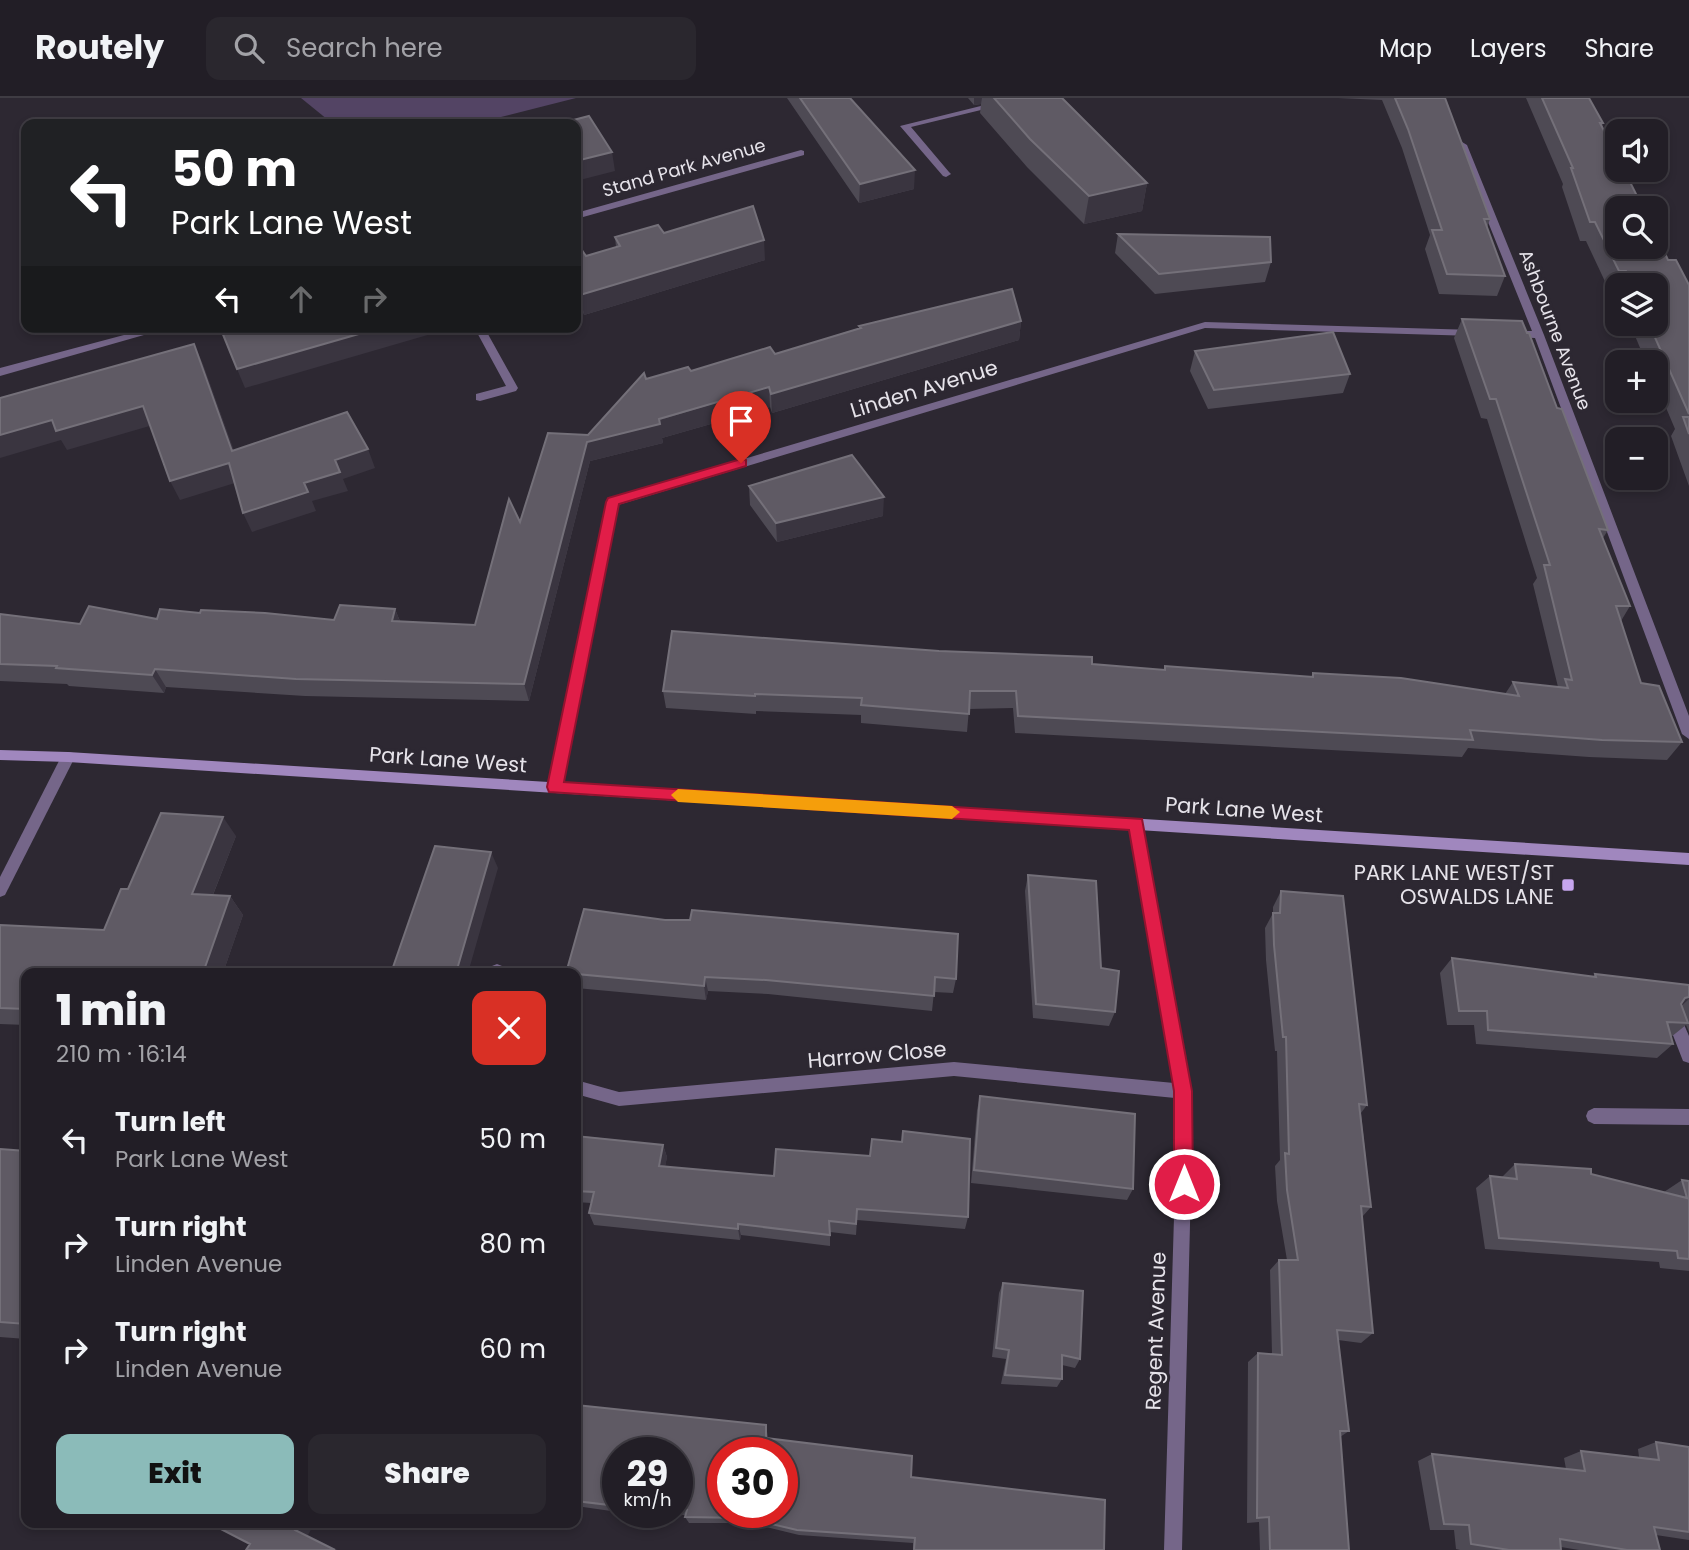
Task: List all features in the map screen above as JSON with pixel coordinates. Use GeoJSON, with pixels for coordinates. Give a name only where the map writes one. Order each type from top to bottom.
{"type":"FeatureCollection","features":[{"type":"Feature","properties":{"kind":"street"},"geometry":{"type":"LineString","coordinates":[[946,174],[905,126],[1025,98]]}},
{"type":"Feature","properties":{"kind":"street","name":"Ashbourne Avenue"},"geometry":{"type":"LineString","coordinates":[[1458,135],[1539,335],[1689,734]]}},
{"type":"Feature","properties":{"kind":"street","name":"Stand Park Avenue"},"geometry":{"type":"LineString","coordinates":[[581,215],[802,153]]}},
{"type":"Feature","properties":{"kind":"street","name":"Linden Avenue"},"geometry":{"type":"LineString","coordinates":[[555,787],[612,502],[1205,325],[1483,334]]}},
{"type":"Feature","properties":{"kind":"street"},"geometry":{"type":"LineString","coordinates":[[0,372],[145,333]]}},
{"type":"Feature","properties":{"kind":"street"},"geometry":{"type":"LineString","coordinates":[[481,397],[512,388],[482,333]]}},
{"type":"Feature","properties":{"kind":"street"},"geometry":{"type":"LineString","coordinates":[[1497,334],[1539,335]]}},
{"type":"Feature","properties":{"kind":"street","name":"Park Lane West"},"geometry":{"type":"LineString","coordinates":[[0,755],[68,757],[1689,859]]}},
{"type":"Feature","properties":{"kind":"street"},"geometry":{"type":"LineString","coordinates":[[0,891],[68,757]]}},
{"type":"Feature","properties":{"kind":"street","name":"Regent Avenue"},"geometry":{"type":"LineString","coordinates":[[1136,824],[1183,1091],[1184,1184],[1173,1550]]}},
{"type":"Feature","properties":{"kind":"street"},"geometry":{"type":"LineString","coordinates":[[1675,1020],[1689,1056]]}},
{"type":"Feature","properties":{"kind":"street","name":"Harrow Close"},"geometry":{"type":"LineString","coordinates":[[581,1089],[619,1100],[954,1069],[1183,1091]]}},
{"type":"Feature","properties":{"kind":"street"},"geometry":{"type":"LineString","coordinates":[[1594,1116],[1689,1117]]}},
{"type":"Feature","properties":{"kind":"shaded area"},"geometry":{"type":"Polygon","coordinates":[[[301,98],[576,98],[493,119],[327,119],[301,98]]]}},
{"type":"Feature","properties":{"kind":"building"},"geometry":{"type":"Polygon","coordinates":[[[800,98],[850,98],[915,170],[860,184],[800,98]]]}},
{"type":"Feature","properties":{"kind":"building"},"geometry":{"type":"Polygon","coordinates":[[[994,98],[1062,98],[1147,183],[1089,196],[1030,139],[994,98]]]}},
{"type":"Feature","properties":{"kind":"building"},"geometry":{"type":"Polygon","coordinates":[[[1395,98],[1445,98],[1490,219],[1484,219],[1505,276],[1447,274],[1432,230],[1442,230],[1395,98]]]}},
{"type":"Feature","properties":{"kind":"building"},"geometry":{"type":"Polygon","coordinates":[[[1542,98],[1589,98],[1603,123],[1600,123],[1605,133],[1605,182],[1630,182],[1637,196],[1605,196],[1605,242],[1595,222],[1590,222],[1573,168],[1542,98]]]}},
{"type":"Feature","properties":{"kind":"building"},"geometry":{"type":"Polygon","coordinates":[[[589,116],[612,152],[581,160],[581,119],[577,119],[589,116]]]}},
{"type":"Feature","properties":{"kind":"building"},"geometry":{"type":"Polygon","coordinates":[[[753,206],[764,240],[581,295],[581,249],[586,256],[620,246],[615,237],[658,225],[664,233],[753,206]]]}},
{"type":"Feature","properties":{"kind":"building"},"geometry":{"type":"Polygon","coordinates":[[[1118,234],[1270,237],[1271,262],[1159,274],[1118,234]]]}},
{"type":"Feature","properties":{"kind":"building"},"geometry":{"type":"Polygon","coordinates":[[[1613,259],[1676,260],[1689,285],[1689,414],[1668,367],[1668,350],[1661,350],[1654,336],[1668,336],[1668,273],[1619,271],[1613,259]]]}},
{"type":"Feature","properties":{"kind":"building"},"geometry":{"type":"Polygon","coordinates":[[[1012,289],[1021,321],[771,394],[769,387],[659,419],[660,424],[587,442],[524,684],[296,679],[155,669],[152,675],[56,668],[57,666],[0,664],[0,614],[80,624],[89,606],[157,619],[160,609],[200,613],[201,610],[265,613],[334,620],[340,605],[395,609],[392,621],[475,625],[509,499],[520,522],[548,433],[588,435],[644,373],[646,379],[688,367],[691,371],[770,347],[775,354],[861,328],[859,326],[1012,289]]]}},
{"type":"Feature","properties":{"kind":"building"},"geometry":{"type":"Polygon","coordinates":[[[1462,319],[1522,321],[1529,333],[1557,408],[1562,409],[1608,530],[1599,529],[1630,606],[1616,606],[1641,683],[1659,686],[1682,742],[1602,740],[1470,730],[1473,740],[1018,716],[1016,691],[970,691],[969,714],[861,705],[862,698],[663,691],[672,631],[939,651],[1092,657],[1092,664],[1165,670],[1165,666],[1313,677],[1313,673],[1401,678],[1519,696],[1513,682],[1568,688],[1565,679],[1572,680],[1544,565],[1550,565],[1496,399],[1490,399],[1462,319]]]}},
{"type":"Feature","properties":{"kind":"building"},"geometry":{"type":"Polygon","coordinates":[[[1333,332],[1350,374],[1214,390],[1195,351],[1333,332]]]}},
{"type":"Feature","properties":{"kind":"building"},"geometry":{"type":"Polygon","coordinates":[[[222,333],[362,333],[237,369],[222,333]]]}},
{"type":"Feature","properties":{"kind":"building"},"geometry":{"type":"Polygon","coordinates":[[[194,344],[232,451],[347,412],[368,449],[335,460],[340,472],[304,483],[308,492],[243,513],[229,463],[170,481],[143,406],[56,431],[52,420],[0,435],[0,398],[194,344]]]}},
{"type":"Feature","properties":{"kind":"building"},"geometry":{"type":"Polygon","coordinates":[[[1683,417],[1689,417],[1689,434],[1683,417]]]}},
{"type":"Feature","properties":{"kind":"building"},"geometry":{"type":"Polygon","coordinates":[[[852,455],[884,497],[776,523],[749,486],[852,455]]]}},
{"type":"Feature","properties":{"kind":"building"},"geometry":{"type":"Polygon","coordinates":[[[161,813],[223,817],[192,894],[230,896],[205,968],[21,968],[21,1009],[0,1008],[0,925],[104,930],[121,889],[128,889],[161,813]]]}},
{"type":"Feature","properties":{"kind":"building"},"geometry":{"type":"Polygon","coordinates":[[[435,846],[491,852],[457,968],[393,968],[435,846]]]}},
{"type":"Feature","properties":{"kind":"building"},"geometry":{"type":"Polygon","coordinates":[[[1028,875],[1096,881],[1101,968],[1119,971],[1115,1012],[1036,1004],[1028,875]]]}},
{"type":"Feature","properties":{"kind":"building"},"geometry":{"type":"Polygon","coordinates":[[[1281,891],[1343,896],[1367,1105],[1359,1104],[1371,1207],[1361,1206],[1373,1333],[1337,1330],[1349,1431],[1340,1431],[1349,1550],[1270,1550],[1269,1517],[1257,1518],[1258,1353],[1282,1355],[1279,1260],[1298,1260],[1287,1190],[1285,1153],[1289,1154],[1286,1037],[1283,1037],[1274,945],[1273,913],[1280,913],[1281,891]]]}},
{"type":"Feature","properties":{"kind":"building"},"geometry":{"type":"Polygon","coordinates":[[[584,909],[665,920],[690,920],[692,910],[958,934],[956,979],[935,977],[934,996],[705,977],[704,986],[581,974],[581,968],[567,968],[584,909]]]}},
{"type":"Feature","properties":{"kind":"building"},"geometry":{"type":"Polygon","coordinates":[[[1452,958],[1596,977],[1595,974],[1689,985],[1689,997],[1681,1004],[1688,1023],[1667,1022],[1673,1044],[1488,1030],[1487,1011],[1459,1011],[1452,958]]]}},
{"type":"Feature","properties":{"kind":"building"},"geometry":{"type":"Polygon","coordinates":[[[980,1096],[1135,1114],[1133,1189],[974,1170],[980,1096]]]}},
{"type":"Feature","properties":{"kind":"building"},"geometry":{"type":"Polygon","coordinates":[[[903,1131],[970,1139],[968,1217],[857,1209],[856,1224],[829,1221],[830,1235],[738,1224],[738,1229],[589,1213],[594,1192],[581,1191],[581,1137],[663,1145],[659,1166],[774,1176],[776,1149],[870,1156],[872,1139],[902,1142],[903,1131]]]}},
{"type":"Feature","properties":{"kind":"building"},"geometry":{"type":"Polygon","coordinates":[[[0,1149],[21,1151],[21,1324],[0,1322],[0,1149]]]}},
{"type":"Feature","properties":{"kind":"building"},"geometry":{"type":"Polygon","coordinates":[[[1515,1164],[1591,1169],[1591,1174],[1687,1198],[1682,1180],[1689,1181],[1689,1259],[1678,1258],[1677,1251],[1499,1238],[1490,1176],[1517,1179],[1515,1164]]]}},
{"type":"Feature","properties":{"kind":"building"},"geometry":{"type":"Polygon","coordinates":[[[1003,1283],[1083,1291],[1080,1359],[1062,1355],[1062,1379],[1005,1375],[1009,1350],[996,1348],[1003,1283]]]}},
{"type":"Feature","properties":{"kind":"building"},"geometry":{"type":"Polygon","coordinates":[[[581,1406],[766,1425],[766,1437],[707,1437],[707,1517],[693,1517],[693,1437],[602,1437],[602,1504],[581,1502],[581,1406]]]}},
{"type":"Feature","properties":{"kind":"building"},"geometry":{"type":"Polygon","coordinates":[[[798,1442],[912,1456],[911,1477],[1105,1500],[1104,1550],[914,1550],[915,1538],[788,1528],[798,1528],[798,1442]]]}},
{"type":"Feature","properties":{"kind":"building"},"geometry":{"type":"Polygon","coordinates":[[[1656,1442],[1689,1447],[1689,1532],[1654,1527],[1660,1550],[1627,1550],[1560,1539],[1561,1550],[1509,1550],[1471,1544],[1469,1525],[1444,1524],[1432,1454],[1585,1471],[1581,1451],[1659,1460],[1656,1442]]]}},
{"type":"Feature","properties":{"kind":"building"},"geometry":{"type":"Polygon","coordinates":[[[219,1528],[296,1528],[295,1530],[335,1550],[246,1550],[250,1544],[219,1528]]]}},
{"type":"Feature","properties":{"kind":"slow traffic"},"geometry":{"type":"LineString","coordinates":[[678,795],[952,812]]}},
{"type":"Feature","properties":{"kind":"place","name":"PARK LANE WEST/ST OSWALDS LANE"},"geometry":{"type":"Point","coordinates":[1568,885]}},
{"type":"Feature","properties":{"kind":"route"},"geometry":{"type":"LineString","coordinates":[[741,463],[612,502],[555,787],[1136,824],[1183,1091],[1184,1184]]}}]}
